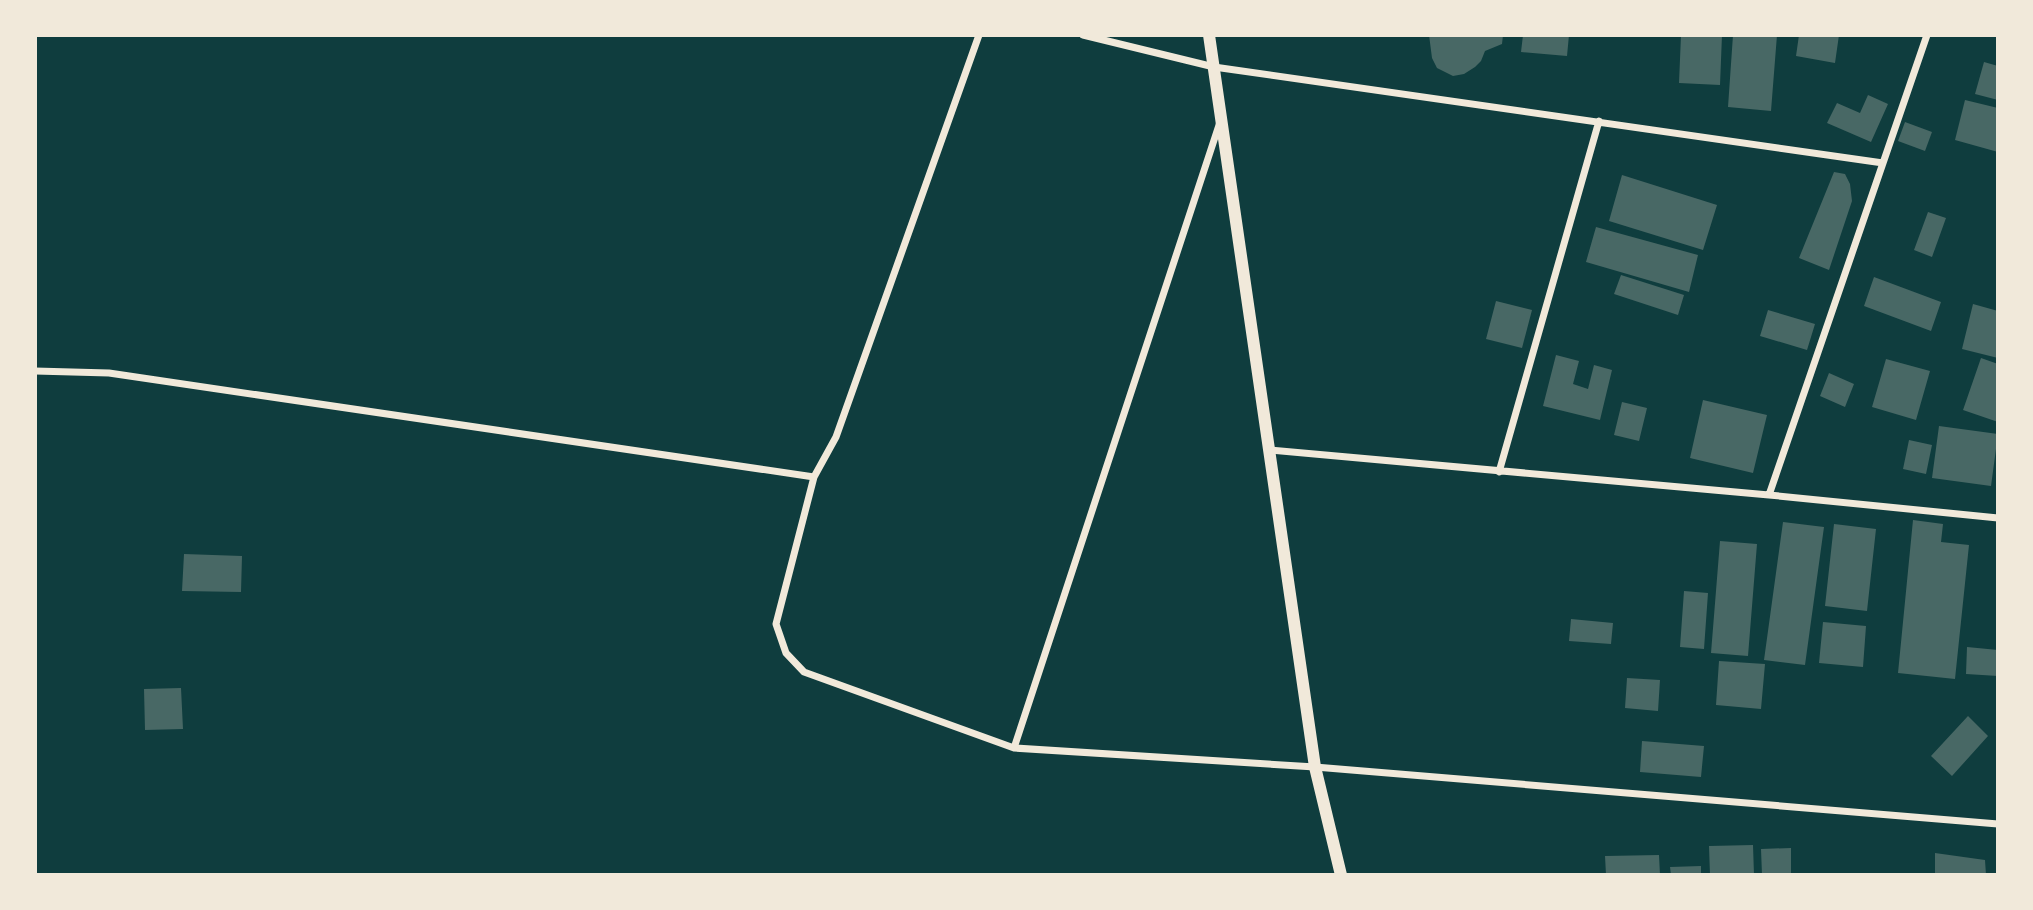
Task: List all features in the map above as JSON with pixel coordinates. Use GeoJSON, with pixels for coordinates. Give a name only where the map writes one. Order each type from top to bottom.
{"type":"FeatureCollection","features":[{"type":"Feature","properties":{"kind":"street"},"geometry":{"type":"LineString","coordinates":[[979,35],[836,437],[814,477],[776,624],[786,653],[804,672],[1014,748],[1315,768],[1998,824]]}},
{"type":"Feature","properties":{"kind":"street"},"geometry":{"type":"LineString","coordinates":[[1083,35],[1214,67],[1883,163]]}},
{"type":"Feature","properties":{"kind":"street"},"geometry":{"type":"LineString","coordinates":[[1209,35],[1315,768],[1341,875]]}},
{"type":"Feature","properties":{"kind":"street"},"geometry":{"type":"LineString","coordinates":[[1769,495],[1927,35]]}},
{"type":"Feature","properties":{"kind":"street"},"geometry":{"type":"LineString","coordinates":[[1014,748],[1221,118]]}},
{"type":"Feature","properties":{"kind":"street"},"geometry":{"type":"LineString","coordinates":[[1499,472],[1599,121]]}},
{"type":"Feature","properties":{"kind":"street"},"geometry":{"type":"LineString","coordinates":[[35,372],[109,373],[814,477]]}},
{"type":"Feature","properties":{"kind":"street"},"geometry":{"type":"LineString","coordinates":[[1269,450],[1998,518]]}},
{"type":"Feature","properties":{"kind":"building"},"geometry":{"type":"Polygon","coordinates":[[[1429,35],[1503,35],[1502,44],[1485,51],[1475,67],[1464,74],[1453,76],[1437,68],[1432,58],[1429,35]]]}},
{"type":"Feature","properties":{"kind":"building"},"geometry":{"type":"Polygon","coordinates":[[[1523,35],[1569,35],[1567,56],[1521,52],[1523,35]]]}},
{"type":"Feature","properties":{"kind":"building"},"geometry":{"type":"Polygon","coordinates":[[[1681,35],[1722,35],[1720,85],[1679,83],[1681,35]]]}},
{"type":"Feature","properties":{"kind":"building"},"geometry":{"type":"Polygon","coordinates":[[[1733,35],[1777,35],[1771,111],[1728,107],[1733,35]]]}},
{"type":"Feature","properties":{"kind":"building"},"geometry":{"type":"Polygon","coordinates":[[[1799,35],[1839,35],[1835,63],[1796,56],[1799,35]]]}},
{"type":"Feature","properties":{"kind":"building"},"geometry":{"type":"Polygon","coordinates":[[[1984,62],[1998,66],[1998,100],[1975,94],[1984,62]]]}},
{"type":"Feature","properties":{"kind":"building"},"geometry":{"type":"Polygon","coordinates":[[[1868,95],[1888,104],[1871,142],[1827,123],[1837,103],[1860,113],[1868,95]]]}},
{"type":"Feature","properties":{"kind":"building"},"geometry":{"type":"Polygon","coordinates":[[[1965,100],[1998,108],[1998,152],[1955,140],[1965,100]]]}},
{"type":"Feature","properties":{"kind":"building"},"geometry":{"type":"Polygon","coordinates":[[[1905,122],[1932,132],[1925,151],[1898,141],[1905,122]]]}},
{"type":"Feature","properties":{"kind":"building"},"geometry":{"type":"Polygon","coordinates":[[[1834,172],[1845,174],[1850,184],[1852,201],[1829,270],[1799,258],[1834,172]]]}},
{"type":"Feature","properties":{"kind":"building"},"geometry":{"type":"Polygon","coordinates":[[[1622,175],[1717,205],[1703,250],[1609,221],[1622,175]]]}},
{"type":"Feature","properties":{"kind":"building"},"geometry":{"type":"Polygon","coordinates":[[[1928,212],[1946,218],[1932,257],[1914,250],[1928,212]]]}},
{"type":"Feature","properties":{"kind":"building"},"geometry":{"type":"Polygon","coordinates":[[[1596,227],[1698,255],[1689,292],[1586,262],[1596,227]]]}},
{"type":"Feature","properties":{"kind":"building"},"geometry":{"type":"Polygon","coordinates":[[[1621,275],[1684,295],[1678,315],[1614,294],[1621,275]]]}},
{"type":"Feature","properties":{"kind":"building"},"geometry":{"type":"Polygon","coordinates":[[[1874,277],[1941,302],[1931,331],[1864,306],[1874,277]]]}},
{"type":"Feature","properties":{"kind":"building"},"geometry":{"type":"Polygon","coordinates":[[[1496,301],[1532,310],[1522,348],[1486,339],[1496,301]]]}},
{"type":"Feature","properties":{"kind":"building"},"geometry":{"type":"Polygon","coordinates":[[[1973,304],[1998,311],[1998,358],[1962,349],[1973,304]]]}},
{"type":"Feature","properties":{"kind":"building"},"geometry":{"type":"Polygon","coordinates":[[[1768,310],[1815,324],[1807,350],[1760,336],[1768,310]]]}},
{"type":"Feature","properties":{"kind":"building"},"geometry":{"type":"Polygon","coordinates":[[[1556,355],[1579,361],[1573,384],[1588,389],[1594,365],[1612,370],[1600,420],[1543,406],[1556,355]]]}},
{"type":"Feature","properties":{"kind":"building"},"geometry":{"type":"Polygon","coordinates":[[[1981,358],[1998,364],[1998,422],[1963,410],[1981,358]]]}},
{"type":"Feature","properties":{"kind":"building"},"geometry":{"type":"Polygon","coordinates":[[[1886,359],[1930,371],[1916,420],[1872,407],[1886,359]]]}},
{"type":"Feature","properties":{"kind":"building"},"geometry":{"type":"Polygon","coordinates":[[[1829,373],[1854,384],[1845,407],[1820,396],[1829,373]]]}},
{"type":"Feature","properties":{"kind":"building"},"geometry":{"type":"Polygon","coordinates":[[[1703,400],[1767,415],[1753,473],[1690,458],[1703,400]]]}},
{"type":"Feature","properties":{"kind":"building"},"geometry":{"type":"Polygon","coordinates":[[[1622,402],[1647,408],[1639,441],[1614,435],[1622,402]]]}},
{"type":"Feature","properties":{"kind":"building"},"geometry":{"type":"Polygon","coordinates":[[[1939,426],[1998,434],[1991,486],[1932,478],[1939,426]]]}},
{"type":"Feature","properties":{"kind":"building"},"geometry":{"type":"Polygon","coordinates":[[[1909,440],[1932,445],[1926,474],[1903,469],[1909,440]]]}},
{"type":"Feature","properties":{"kind":"building"},"geometry":{"type":"Polygon","coordinates":[[[1913,520],[1943,524],[1941,542],[1969,545],[1955,679],[1898,673],[1913,520]]]}},
{"type":"Feature","properties":{"kind":"building"},"geometry":{"type":"Polygon","coordinates":[[[1783,522],[1824,527],[1805,665],[1764,660],[1783,522]]]}},
{"type":"Feature","properties":{"kind":"building"},"geometry":{"type":"Polygon","coordinates":[[[1834,524],[1876,529],[1867,611],[1825,606],[1834,524]]]}},
{"type":"Feature","properties":{"kind":"building"},"geometry":{"type":"Polygon","coordinates":[[[1720,541],[1757,544],[1748,656],[1711,653],[1720,541]]]}},
{"type":"Feature","properties":{"kind":"building"},"geometry":{"type":"Polygon","coordinates":[[[184,554],[242,556],[241,592],[182,591],[184,554]]]}},
{"type":"Feature","properties":{"kind":"building"},"geometry":{"type":"Polygon","coordinates":[[[1684,591],[1708,593],[1704,649],[1680,647],[1684,591]]]}},
{"type":"Feature","properties":{"kind":"building"},"geometry":{"type":"Polygon","coordinates":[[[1571,619],[1613,623],[1611,644],[1569,641],[1571,619]]]}},
{"type":"Feature","properties":{"kind":"building"},"geometry":{"type":"Polygon","coordinates":[[[1823,622],[1866,626],[1863,667],[1819,663],[1823,622]]]}},
{"type":"Feature","properties":{"kind":"building"},"geometry":{"type":"Polygon","coordinates":[[[1967,647],[1998,650],[1998,676],[1966,674],[1967,647]]]}},
{"type":"Feature","properties":{"kind":"building"},"geometry":{"type":"Polygon","coordinates":[[[1719,661],[1765,664],[1761,709],[1716,705],[1719,661]]]}},
{"type":"Feature","properties":{"kind":"building"},"geometry":{"type":"Polygon","coordinates":[[[1627,678],[1660,680],[1658,711],[1625,708],[1627,678]]]}},
{"type":"Feature","properties":{"kind":"building"},"geometry":{"type":"Polygon","coordinates":[[[181,688],[183,729],[145,730],[144,689],[181,688]]]}},
{"type":"Feature","properties":{"kind":"building"},"geometry":{"type":"Polygon","coordinates":[[[1968,716],[1988,736],[1952,776],[1931,756],[1968,716]]]}},
{"type":"Feature","properties":{"kind":"building"},"geometry":{"type":"Polygon","coordinates":[[[1642,741],[1704,746],[1701,777],[1640,772],[1642,741]]]}},
{"type":"Feature","properties":{"kind":"building"},"geometry":{"type":"Polygon","coordinates":[[[1753,845],[1754,875],[1710,875],[1709,846],[1753,845]]]}},
{"type":"Feature","properties":{"kind":"building"},"geometry":{"type":"Polygon","coordinates":[[[1791,848],[1791,875],[1762,875],[1761,849],[1791,848]]]}},
{"type":"Feature","properties":{"kind":"building"},"geometry":{"type":"Polygon","coordinates":[[[1935,853],[1985,860],[1986,875],[1935,875],[1935,853]]]}},
{"type":"Feature","properties":{"kind":"building"},"geometry":{"type":"Polygon","coordinates":[[[1659,855],[1660,875],[1606,875],[1605,856],[1659,855]]]}},
{"type":"Feature","properties":{"kind":"building"},"geometry":{"type":"Polygon","coordinates":[[[1701,866],[1701,875],[1671,875],[1670,867],[1701,866]]]}}]}
